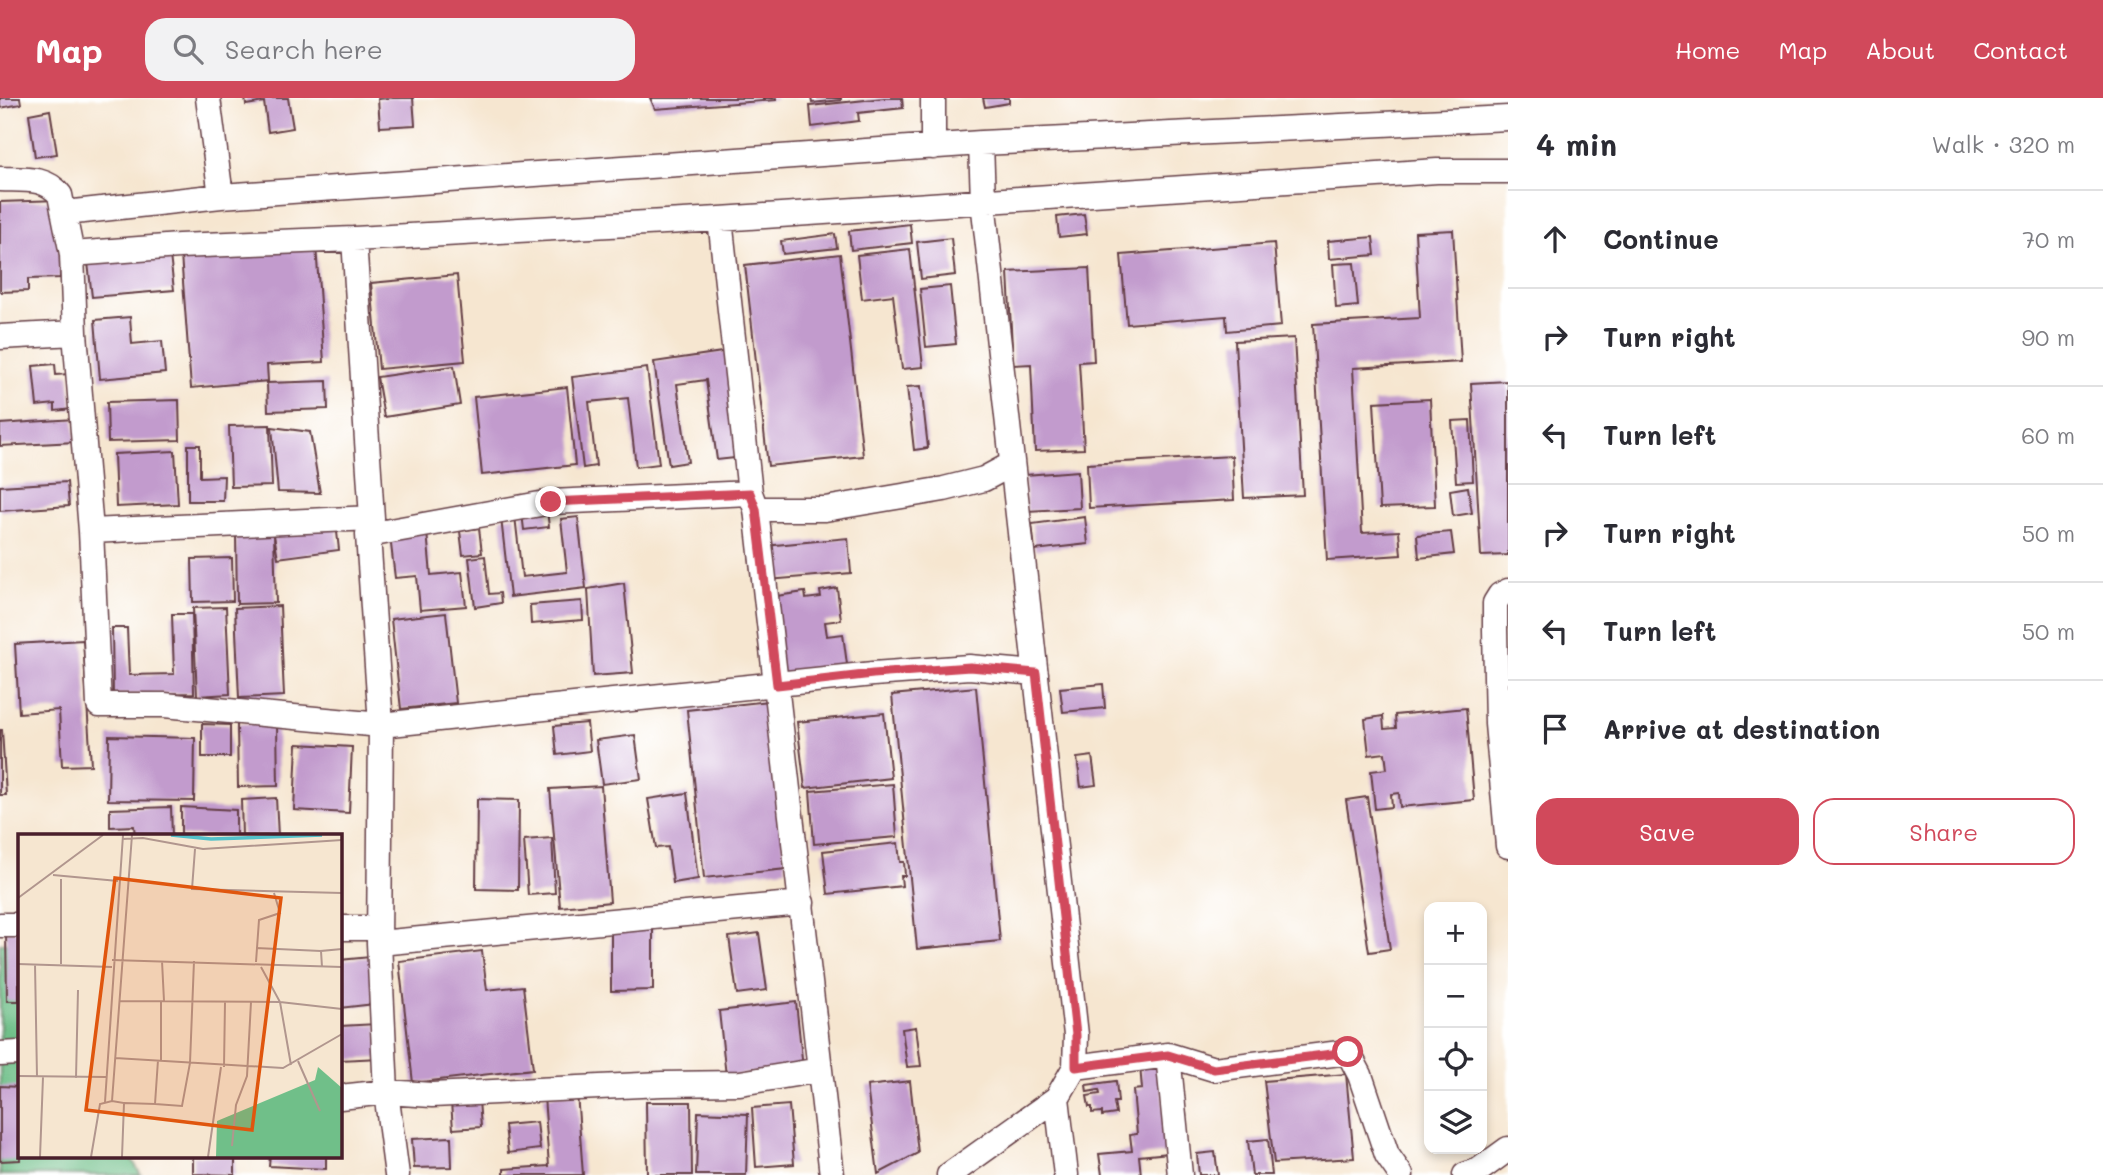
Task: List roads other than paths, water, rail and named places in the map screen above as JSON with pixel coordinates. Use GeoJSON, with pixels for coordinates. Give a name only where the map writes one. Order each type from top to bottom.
{"type":"FeatureCollection","features":[{"type":"Feature","properties":{"kind":"street"},"geometry":{"type":"LineString","coordinates":[[208,98],[221,196]]}},
{"type":"Feature","properties":{"kind":"street"},"geometry":{"type":"LineString","coordinates":[[933,98],[933,147]]}},
{"type":"Feature","properties":{"kind":"street"},"geometry":{"type":"LineString","coordinates":[[65,213],[221,196],[1495,111]]}},
{"type":"Feature","properties":{"kind":"street"},"geometry":{"type":"LineString","coordinates":[[949,1175],[1057,1098],[1076,1067],[1076,1035],[983,201],[981,144]]}},
{"type":"Feature","properties":{"kind":"street"},"geometry":{"type":"LineString","coordinates":[[72,254],[179,246],[720,219],[1437,171],[1508,171]]}},
{"type":"Feature","properties":{"kind":"street"},"geometry":{"type":"LineString","coordinates":[[0,179],[44,181],[55,187],[65,213],[72,254],[75,333],[91,531],[99,705],[164,705],[381,725],[873,674],[970,667],[1036,673]]}},
{"type":"Feature","properties":{"kind":"street"},"geometry":{"type":"LineString","coordinates":[[720,219],[777,685],[832,1175]]}},
{"type":"Feature","properties":{"kind":"street"},"geometry":{"type":"LineString","coordinates":[[354,239],[381,725],[379,936],[386,1092],[397,1175]]}},
{"type":"Feature","properties":{"kind":"street"},"geometry":{"type":"LineString","coordinates":[[0,337],[75,333]]}},
{"type":"Feature","properties":{"kind":"street"},"geometry":{"type":"LineString","coordinates":[[91,531],[370,526],[551,502],[753,501],[825,509],[944,489],[984,479],[1012,464]]}},
{"type":"Feature","properties":{"kind":"street"},"geometry":{"type":"LineString","coordinates":[[1508,591],[1500,595],[1495,603],[1497,724],[1508,846]]}},
{"type":"Feature","properties":{"kind":"street"},"geometry":{"type":"LineString","coordinates":[[341,928],[379,936],[802,903]]}},
{"type":"Feature","properties":{"kind":"street"},"geometry":{"type":"LineString","coordinates":[[0,925],[18,925]]}},
{"type":"Feature","properties":{"kind":"street"},"geometry":{"type":"LineString","coordinates":[[1076,1067],[1168,1055],[1214,1069],[1348,1052],[1360,1076],[1387,1156],[1401,1175]]}},
{"type":"Feature","properties":{"kind":"street"},"geometry":{"type":"LineString","coordinates":[[0,1054],[18,1053]]}},
{"type":"Feature","properties":{"kind":"street"},"geometry":{"type":"LineString","coordinates":[[1168,1055],[1180,1175]]}},
{"type":"Feature","properties":{"kind":"street"},"geometry":{"type":"LineString","coordinates":[[341,1097],[386,1092],[432,1095],[740,1083],[820,1070]]}},
{"type":"Feature","properties":{"kind":"street"},"geometry":{"type":"LineString","coordinates":[[1057,1098],[1066,1175]]}},
{"type":"Feature","properties":{"kind":"street"},"geometry":{"type":"LineString","coordinates":[[1465,1175],[1479,1170],[1508,1149]]}}]}
